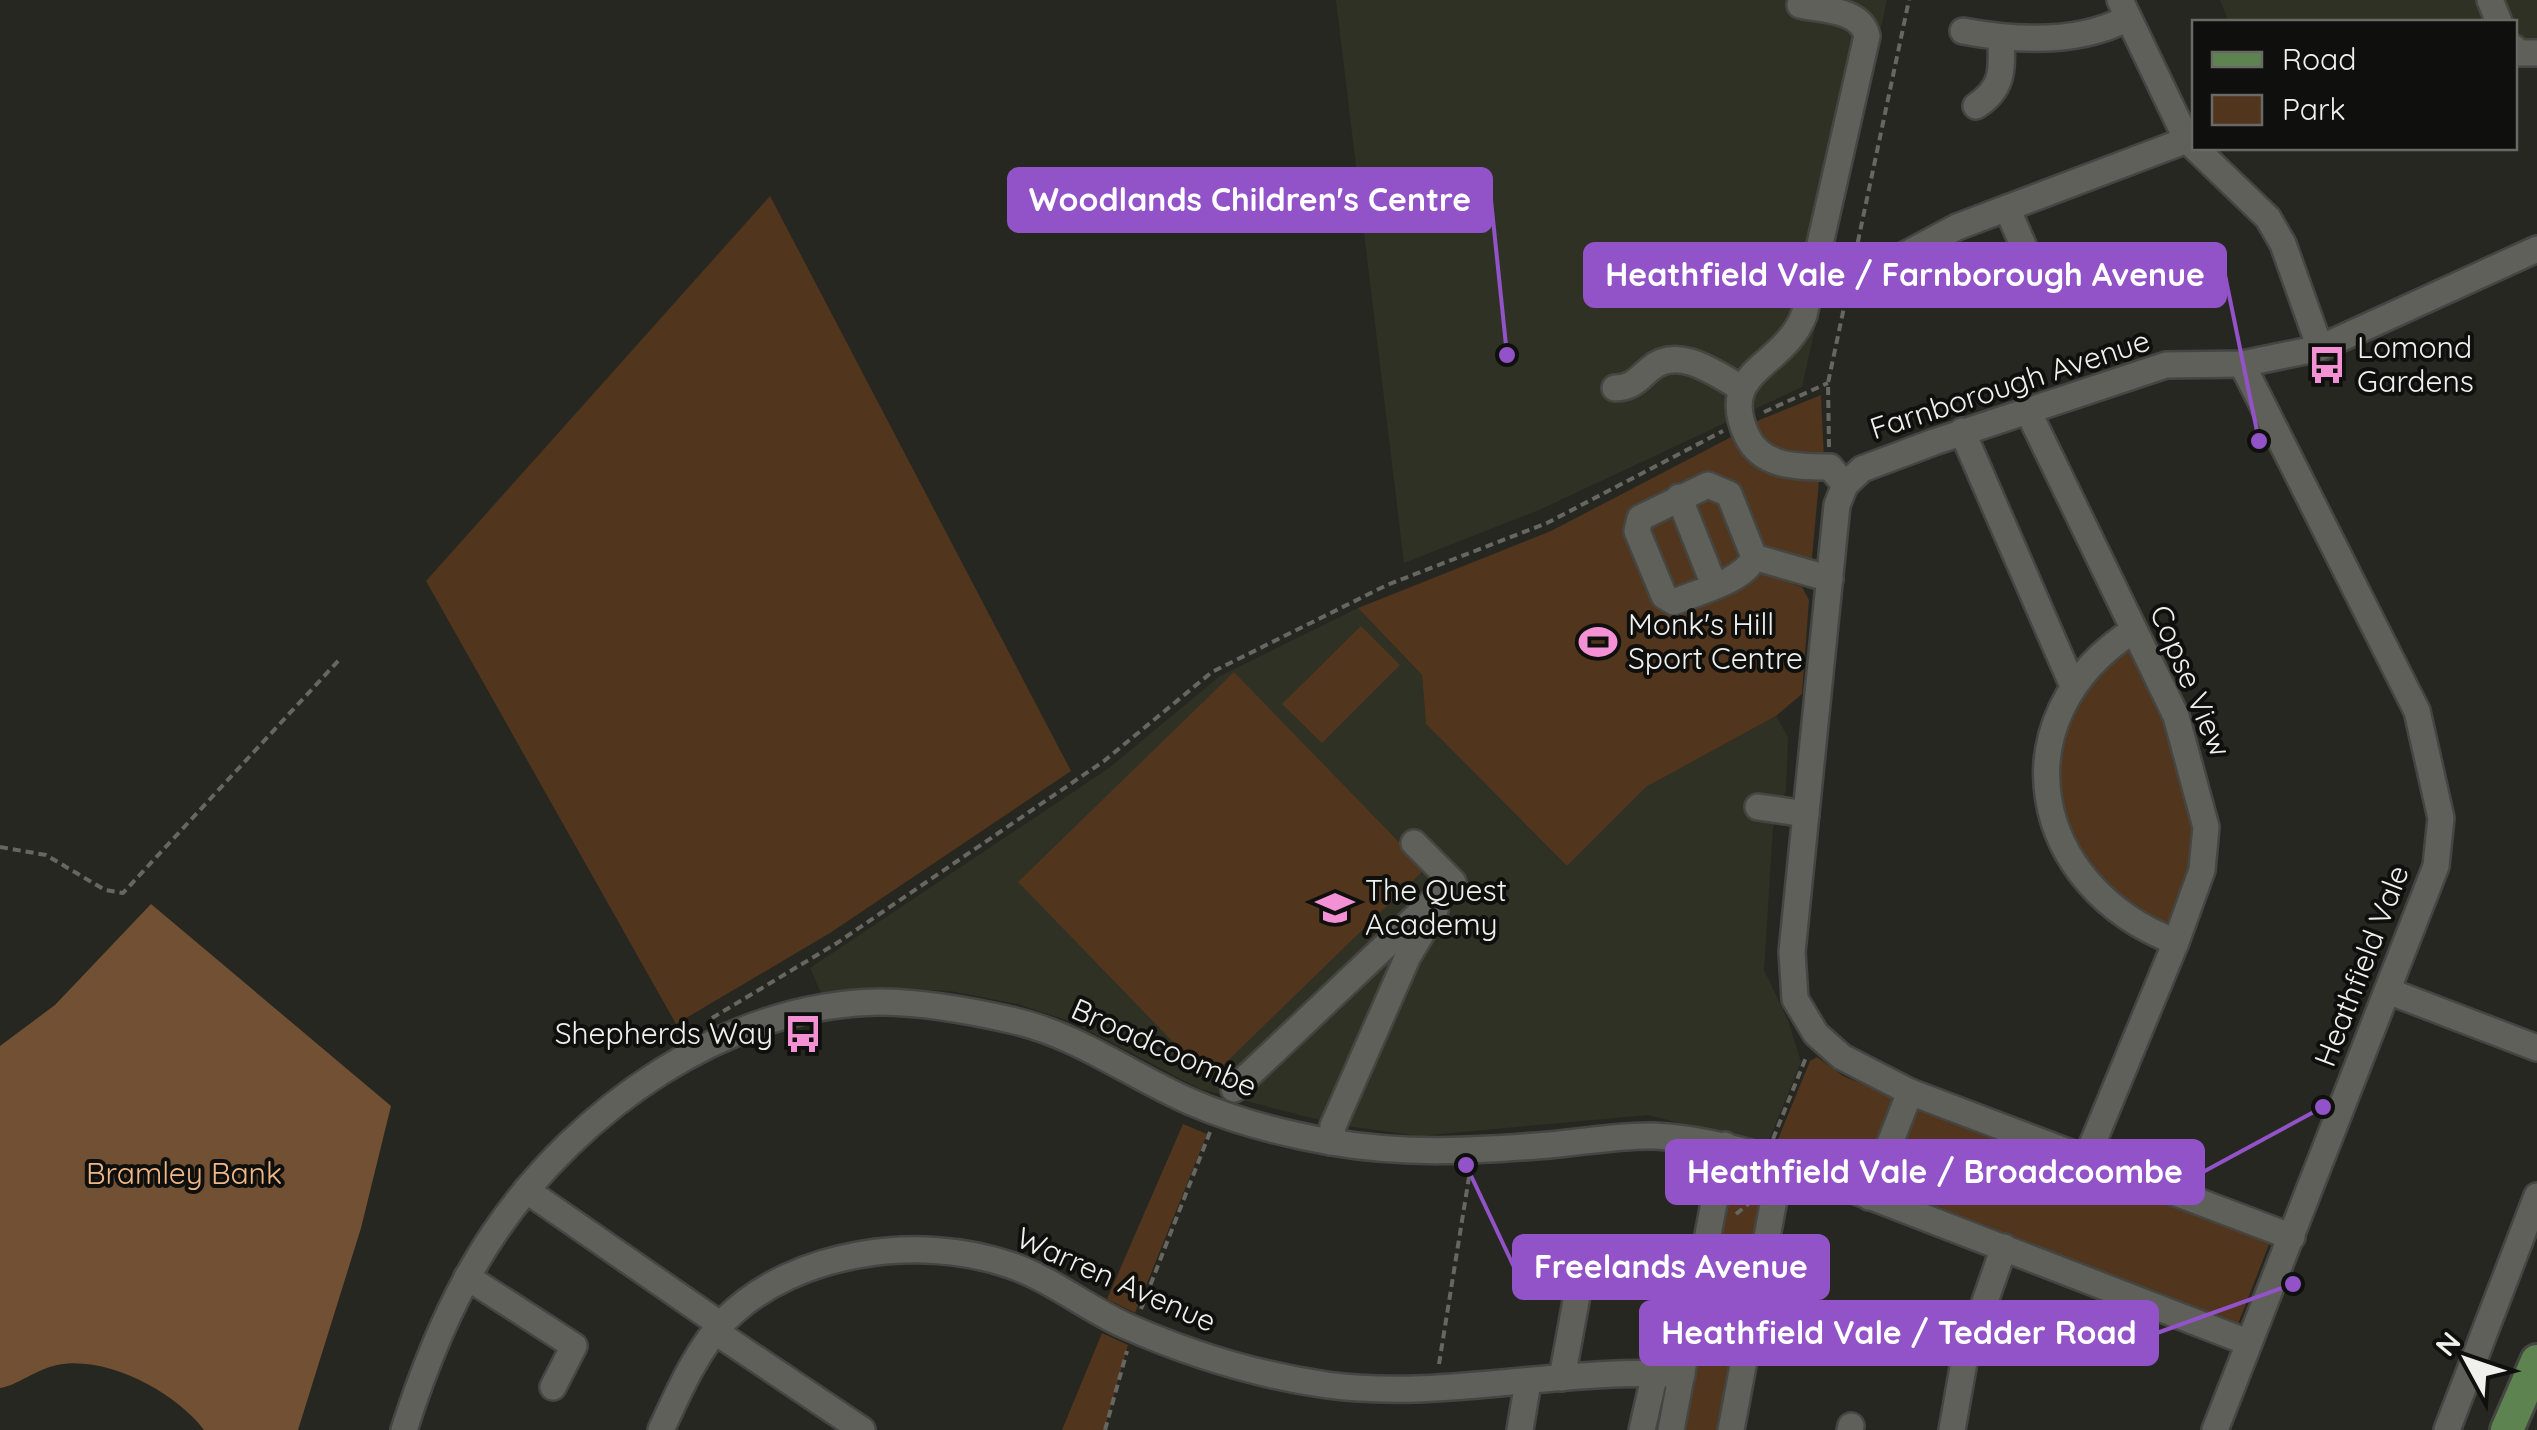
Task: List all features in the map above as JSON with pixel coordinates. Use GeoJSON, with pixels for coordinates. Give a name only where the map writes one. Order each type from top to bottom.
{"type":"FeatureCollection","features":[{"type":"Feature","properties":{"kind":"main road"},"geometry":{"type":"LineString","coordinates":[[2507,1430],[2537,1361]]}},
{"type":"Feature","properties":{"kind":"street"},"geometry":{"type":"LineString","coordinates":[[1800,5],[1850,16],[1866,27],[1867,36],[1804,315],[1784,350],[1754,371],[1741,388],[1736,404],[1751,444],[1764,456],[1781,464],[1838,476],[1792,952],[1795,1000],[1816,1034],[1842,1057],[1910,1092],[2292,1236]]}},
{"type":"Feature","properties":{"kind":"street"},"geometry":{"type":"LineString","coordinates":[[1963,31],[2001,38],[2104,31],[2124,9],[2192,146]]}},
{"type":"Feature","properties":{"kind":"street"},"geometry":{"type":"LineString","coordinates":[[1976,106],[1994,94],[2002,76],[2001,38]]}},
{"type":"Feature","properties":{"kind":"street"},"geometry":{"type":"LineString","coordinates":[[1901,257],[1957,227],[2186,140]]}},
{"type":"Feature","properties":{"kind":"street"},"geometry":{"type":"LineString","coordinates":[[2197,150],[2268,218],[2283,244],[2320,348]]}},
{"type":"Feature","properties":{"kind":"street"},"geometry":{"type":"LineString","coordinates":[[2007,208],[2024,245]]}},
{"type":"Feature","properties":{"kind":"street","name":"Farnborough Avenue"},"geometry":{"type":"LineString","coordinates":[[1838,476],[2027,409],[2166,366],[2242,364],[2320,348],[2537,249]]}},
{"type":"Feature","properties":{"kind":"street"},"geometry":{"type":"LineString","coordinates":[[1615,388],[1632,385],[1662,361],[1676,360],[1703,367],[1741,388]]}},
{"type":"Feature","properties":{"kind":"street","name":"Heathfield Vale"},"geometry":{"type":"LineString","coordinates":[[2215,1430],[2436,866],[2440,818],[2417,711],[2242,364]]}},
{"type":"Feature","properties":{"kind":"street","name":"Copse View"},"geometry":{"type":"LineString","coordinates":[[2027,409],[2176,716],[2206,827],[2202,870],[2087,1157]]}},
{"type":"Feature","properties":{"kind":"street"},"geometry":{"type":"LineString","coordinates":[[1962,432],[2074,686]]}},
{"type":"Feature","properties":{"kind":"street"},"geometry":{"type":"LineString","coordinates":[[1708,485],[1719,486],[1729,494],[1754,556],[1751,566],[1674,602],[1664,596],[1637,531],[1640,518],[1680,497],[1708,485]]}},
{"type":"Feature","properties":{"kind":"street"},"geometry":{"type":"LineString","coordinates":[[1680,497],[1714,585]]}},
{"type":"Feature","properties":{"kind":"street"},"geometry":{"type":"LineString","coordinates":[[1754,556],[1830,579]]}},
{"type":"Feature","properties":{"kind":"street"},"geometry":{"type":"LineString","coordinates":[[2134,630],[2114,643],[2074,686],[2057,714],[2050,750],[2050,813],[2081,878],[2112,909],[2141,929],[2176,942]]}},
{"type":"Feature","properties":{"kind":"street"},"geometry":{"type":"LineString","coordinates":[[1758,808],[1806,814]]}},
{"type":"Feature","properties":{"kind":"street"},"geometry":{"type":"LineString","coordinates":[[1414,843],[1453,882]]}},
{"type":"Feature","properties":{"kind":"street"},"geometry":{"type":"LineString","coordinates":[[1234,1089],[1453,882]]}},
{"type":"Feature","properties":{"kind":"street"},"geometry":{"type":"LineString","coordinates":[[1331,1142],[1333,1126],[1401,969],[1453,882]]}},
{"type":"Feature","properties":{"kind":"street"},"geometry":{"type":"LineString","coordinates":[[2388,991],[2537,1048]]}},
{"type":"Feature","properties":{"kind":"street","name":"Broadcoombe"},"geometry":{"type":"LineString","coordinates":[[404,1430],[437,1340],[467,1277],[526,1190],[603,1114],[680,1062],[748,1028],[816,1010],[879,1002],[1016,1021],[1070,1038],[1190,1102],[1254,1124],[1331,1142],[1419,1153],[1653,1136],[1725,1145],[2004,1247],[2247,1342]]}},
{"type":"Feature","properties":{"kind":"street"},"geometry":{"type":"LineString","coordinates":[[1870,1197],[1910,1092]]}},
{"type":"Feature","properties":{"kind":"street"},"geometry":{"type":"LineString","coordinates":[[1672,1430],[1725,1145]]}},
{"type":"Feature","properties":{"kind":"street"},"geometry":{"type":"LineString","coordinates":[[1731,1430],[1775,1166]]}},
{"type":"Feature","properties":{"kind":"street"},"geometry":{"type":"LineString","coordinates":[[526,1190],[862,1430]]}},
{"type":"Feature","properties":{"kind":"street"},"geometry":{"type":"LineString","coordinates":[[2446,1430],[2537,1196]]}},
{"type":"Feature","properties":{"kind":"street"},"geometry":{"type":"LineString","coordinates":[[1952,1430],[1964,1362],[2004,1247]]}},
{"type":"Feature","properties":{"kind":"street","name":"Warren Avenue"},"geometry":{"type":"LineString","coordinates":[[661,1430],[718,1328],[736,1311],[802,1272],[840,1258],[927,1248],[1009,1265],[1134,1328],[1209,1358],[1328,1385],[1434,1390],[1562,1378],[1682,1374]]}},
{"type":"Feature","properties":{"kind":"street"},"geometry":{"type":"LineString","coordinates":[[1562,1378],[1584,1257]]}},
{"type":"Feature","properties":{"kind":"street"},"geometry":{"type":"LineString","coordinates":[[467,1277],[574,1346],[553,1387]]}},
{"type":"Feature","properties":{"kind":"street"},"geometry":{"type":"LineString","coordinates":[[1642,1430],[1655,1372]]}},
{"type":"Feature","properties":{"kind":"street"},"geometry":{"type":"LineString","coordinates":[[1520,1430],[1528,1382]]}},
{"type":"Feature","properties":{"kind":"path"},"geometry":{"type":"LineString","coordinates":[[1838,476],[1828,383],[1909,0]]}},
{"type":"Feature","properties":{"kind":"path"},"geometry":{"type":"LineString","coordinates":[[700,1027],[725,1008],[837,943],[1104,761],[1212,672],[1386,585],[1547,523],[1741,422],[1828,383]]}},
{"type":"Feature","properties":{"kind":"path"},"geometry":{"type":"LineString","coordinates":[[0,847],[46,856],[105,890],[123,893],[339,660]]}},
{"type":"Feature","properties":{"kind":"path"},"geometry":{"type":"LineString","coordinates":[[1708,1238],[1775,1166],[1816,1034]]}},
{"type":"Feature","properties":{"kind":"path"},"geometry":{"type":"LineString","coordinates":[[1105,1430],[1134,1328],[1210,1132]]}},
{"type":"Feature","properties":{"kind":"path"},"geometry":{"type":"LineString","coordinates":[[1434,1390],[1471,1186],[1469,1152]]}},
{"type":"Feature","properties":{"kind":"shaded area"},"geometry":{"type":"Polygon","coordinates":[[[1336,0],[1887,0],[1802,387],[1539,510],[1404,563],[1336,0]]]}},
{"type":"Feature","properties":{"kind":"shaded area"},"geometry":{"type":"Polygon","coordinates":[[[2220,0],[2537,0],[2537,58],[2517,66],[2517,20],[2228,20],[2220,0]]]}},
{"type":"Feature","properties":{"kind":"shaded area","name":"The Quest Academy"},"geometry":{"type":"Polygon","coordinates":[[[1358,608],[1422,675],[1426,724],[1567,866],[1646,787],[1776,716],[1788,737],[1786,790],[1773,828],[1764,970],[1788,1020],[1801,1062],[1767,1145],[1648,1115],[1419,1136],[1339,1125],[1200,1089],[1072,1022],[1018,1004],[950,991],[874,987],[821,993],[810,968],[1109,768],[1220,676],[1358,608]]]}},
{"type":"Feature","properties":{"kind":"green space"},"geometry":{"type":"Polygon","coordinates":[[[770,196],[1071,771],[830,933],[676,1024],[426,581],[770,196]]]}},
{"type":"Feature","properties":{"kind":"green space"},"geometry":{"type":"Polygon","coordinates":[[[1821,395],[1824,458],[1771,451],[1752,423],[1821,395]]]}},
{"type":"Feature","properties":{"kind":"green space","name":"Monk's Hill Sport Centre"},"geometry":{"type":"Polygon","coordinates":[[[1735,435],[1750,460],[1767,473],[1819,481],[1812,558],[1803,565],[1795,564],[1793,584],[1802,587],[1809,600],[1802,694],[1776,716],[1646,787],[1567,866],[1426,724],[1422,675],[1358,608],[1551,531],[1735,435]]]}},
{"type":"Feature","properties":{"kind":"green space"},"geometry":{"type":"Polygon","coordinates":[[[1361,626],[1400,665],[1322,743],[1282,704],[1361,626]]]}},
{"type":"Feature","properties":{"kind":"green space"},"geometry":{"type":"Polygon","coordinates":[[[2134,630],[2206,827],[2176,942],[2081,878],[2047,783],[2057,714],[2134,630]]]}},
{"type":"Feature","properties":{"kind":"green space"},"geometry":{"type":"Polygon","coordinates":[[[1234,672],[1425,869],[1209,1079],[1018,882],[1234,672]]]}},
{"type":"Feature","properties":{"kind":"green space","name":"Bramley Bank"},"geometry":{"type":"Polygon","coordinates":[[[151,904],[391,1106],[361,1228],[298,1430],[204,1430],[158,1390],[118,1371],[76,1363],[57,1365],[0,1388],[0,1046],[55,1005],[151,904]]]}},
{"type":"Feature","properties":{"kind":"green space"},"geometry":{"type":"Polygon","coordinates":[[[1817,1057],[1843,1076],[1906,1102],[2270,1242],[2238,1324],[1876,1183],[1774,1149],[1810,1061],[1817,1057]]]}},
{"type":"Feature","properties":{"kind":"green space"},"geometry":{"type":"Polygon","coordinates":[[[1183,1124],[1207,1134],[1135,1313],[1107,1299],[1183,1124]]]}},
{"type":"Feature","properties":{"kind":"green space"},"geometry":{"type":"Polygon","coordinates":[[[1741,1160],[1758,1166],[1765,1196],[1719,1430],[1679,1430],[1728,1173],[1741,1160]]]}},
{"type":"Feature","properties":{"kind":"green space"},"geometry":{"type":"Polygon","coordinates":[[[1102,1333],[1128,1345],[1104,1430],[1062,1430],[1102,1333]]]}},
{"type":"Feature","properties":{"kind":"place","name":"Woodlands Children's Centre"},"geometry":{"type":"Point","coordinates":[1507,355]}},
{"type":"Feature","properties":{"kind":"place","name":"Lomond Gardens"},"geometry":{"type":"Point","coordinates":[2327,365]}},
{"type":"Feature","properties":{"kind":"place","name":"Heathfield Vale / Farnborough Avenue"},"geometry":{"type":"Point","coordinates":[2259,441]}},
{"type":"Feature","properties":{"kind":"place","name":"Monk's Hill Sport Centre"},"geometry":{"type":"Point","coordinates":[1598,642]}},
{"type":"Feature","properties":{"kind":"place","name":"The Quest Academy"},"geometry":{"type":"Point","coordinates":[1335,908]}},
{"type":"Feature","properties":{"kind":"place","name":"Shepherds Way"},"geometry":{"type":"Point","coordinates":[803,1034]}},
{"type":"Feature","properties":{"kind":"place","name":"Heathfield Vale / Broadcoombe"},"geometry":{"type":"Point","coordinates":[2323,1107]}},
{"type":"Feature","properties":{"kind":"place","name":"Freelands Avenue"},"geometry":{"type":"Point","coordinates":[1466,1165]}},
{"type":"Feature","properties":{"kind":"place","name":"Heathfield Vale / Tedder Road"},"geometry":{"type":"Point","coordinates":[2293,1284]}}]}
